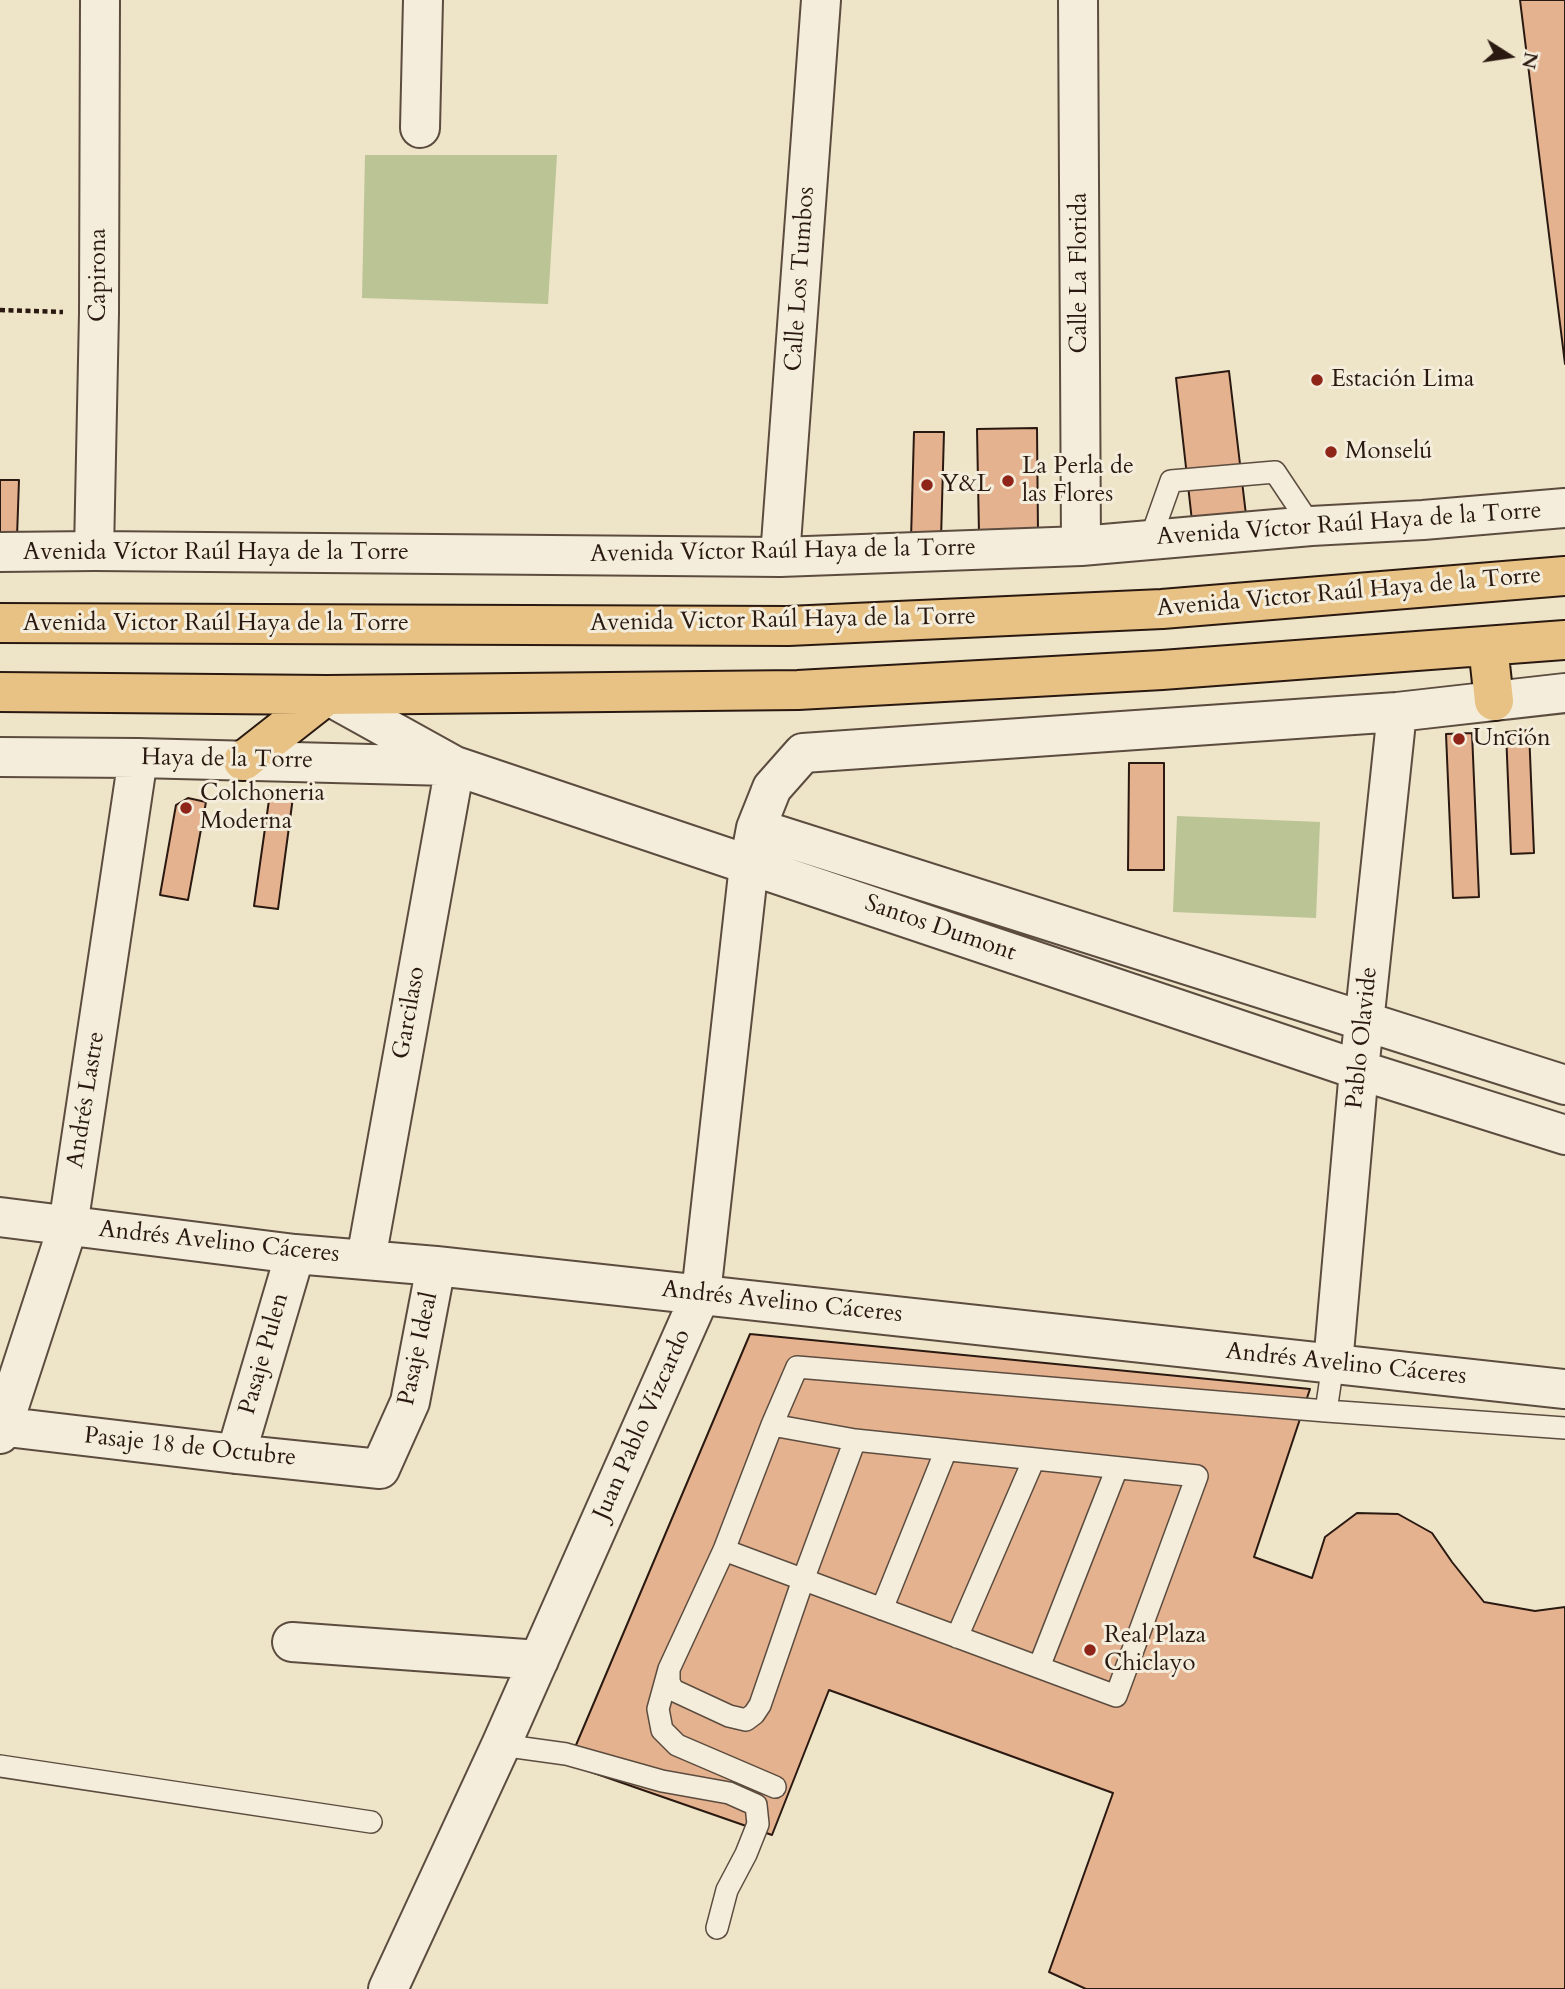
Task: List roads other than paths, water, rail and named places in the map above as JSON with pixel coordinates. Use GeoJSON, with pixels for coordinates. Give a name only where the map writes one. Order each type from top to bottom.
{"type":"FeatureCollection","features":[{"type":"Feature","properties":{"kind":"main road","name":"Avenida Victor Raúl Haya de la Torre"},"geometry":{"type":"LineString","coordinates":[[0,623],[788,626],[1162,609],[1565,576]]}},
{"type":"Feature","properties":{"kind":"main road"},"geometry":{"type":"LineString","coordinates":[[0,692],[327,695],[798,690],[1149,671],[1565,640]]}},
{"type":"Feature","properties":{"kind":"main road"},"geometry":{"type":"LineString","coordinates":[[1488,646],[1494,701]]}},
{"type":"Feature","properties":{"kind":"main road"},"geometry":{"type":"LineString","coordinates":[[243,761],[327,695]]}},
{"type":"Feature","properties":{"kind":"street","name":"Capirona"},"geometry":{"type":"LineString","coordinates":[[94,551],[99,313],[100,0]]}},
{"type":"Feature","properties":{"kind":"street"},"geometry":{"type":"LineString","coordinates":[[420,128],[422,0]]}},
{"type":"Feature","properties":{"kind":"street","name":"Calle Los Tumbos"},"geometry":{"type":"LineString","coordinates":[[780,557],[821,0]]}},
{"type":"Feature","properties":{"kind":"street","name":"Calle La Florida"},"geometry":{"type":"LineString","coordinates":[[1078,0],[1081,546]]}},
{"type":"Feature","properties":{"kind":"street","name":"Avenida Víctor Raúl Haya de la Torre"},"geometry":{"type":"LineString","coordinates":[[0,552],[780,557],[1081,546],[1565,508]]}},
{"type":"Feature","properties":{"kind":"street"},"geometry":{"type":"LineString","coordinates":[[1397,712],[1565,693]]}},
{"type":"Feature","properties":{"kind":"street","name":"Santos Dumont"},"geometry":{"type":"LineString","coordinates":[[327,695],[455,766],[1359,1070],[1565,1135]]}},
{"type":"Feature","properties":{"kind":"street","name":"Juan Pablo Vizcardo"},"geometry":{"type":"LineString","coordinates":[[388,1989],[501,1745],[701,1294],[749,865],[755,828],[772,788],[803,753],[1397,712]]}},
{"type":"Feature","properties":{"kind":"street","name":"Pablo Olavide"},"geometry":{"type":"LineString","coordinates":[[1333,1364],[1359,1070],[1397,712]]}},
{"type":"Feature","properties":{"kind":"street","name":"Haya de la Torre"},"geometry":{"type":"LineString","coordinates":[[0,757],[455,766]]}},
{"type":"Feature","properties":{"kind":"street","name":"Andrés Lastre"},"geometry":{"type":"LineString","coordinates":[[1,1429],[68,1226],[138,758]]}},
{"type":"Feature","properties":{"kind":"street","name":"Garcilaso"},"geometry":{"type":"LineString","coordinates":[[366,1259],[455,766]]}},
{"type":"Feature","properties":{"kind":"street","name":"Santos Dumont"},"geometry":{"type":"LineString","coordinates":[[755,828],[1565,1085]]}},
{"type":"Feature","properties":{"kind":"street","name":"Andrés Avelino Cáceres"},"geometry":{"type":"LineString","coordinates":[[0,1217],[295,1254],[701,1294],[1565,1389]]}},
{"type":"Feature","properties":{"kind":"street","name":"Pasaje Pulen"},"geometry":{"type":"LineString","coordinates":[[236,1454],[295,1254]]}},
{"type":"Feature","properties":{"kind":"street","name":"Pasaje Ideal"},"geometry":{"type":"LineString","coordinates":[[380,1469],[410,1402],[436,1266]]}},
{"type":"Feature","properties":{"kind":"street","name":"Pasaje 18 de Octubre"},"geometry":{"type":"LineString","coordinates":[[1,1429],[380,1469]]}},
{"type":"Feature","properties":{"kind":"street"},"geometry":{"type":"LineString","coordinates":[[292,1642],[539,1660]]}},
{"type":"Feature","properties":{"kind":"lane"},"geometry":{"type":"LineString","coordinates":[[1150,540],[1171,481],[1275,472],[1311,526]]}},
{"type":"Feature","properties":{"kind":"lane"},"geometry":{"type":"LineString","coordinates":[[1326,1411],[1333,1364]]}},
{"type":"Feature","properties":{"kind":"lane"},"geometry":{"type":"LineString","coordinates":[[775,1787],[677,1745],[662,1730],[657,1709],[669,1669],[724,1550],[797,1367],[1565,1428]]}},
{"type":"Feature","properties":{"kind":"lane"},"geometry":{"type":"LineString","coordinates":[[724,1550],[1116,1696],[1196,1476],[855,1440],[772,1426]]}},
{"type":"Feature","properties":{"kind":"lane"},"geometry":{"type":"LineString","coordinates":[[669,1669],[668,1682],[673,1690],[729,1716],[746,1720],[754,1714],[760,1705],[855,1440]]}},
{"type":"Feature","properties":{"kind":"lane"},"geometry":{"type":"LineString","coordinates":[[882,1609],[946,1450]]}},
{"type":"Feature","properties":{"kind":"lane"},"geometry":{"type":"LineString","coordinates":[[957,1637],[1034,1459]]}},
{"type":"Feature","properties":{"kind":"lane"},"geometry":{"type":"LineString","coordinates":[[1039,1667],[1117,1468]]}},
{"type":"Feature","properties":{"kind":"lane"},"geometry":{"type":"LineString","coordinates":[[501,1745],[566,1754],[662,1780],[729,1793],[756,1805],[758,1825],[727,1890],[717,1928]]}},
{"type":"Feature","properties":{"kind":"lane"},"geometry":{"type":"LineString","coordinates":[[0,1766],[371,1822]]}},
{"type":"Feature","properties":{"kind":"place","name":"Estación Lima"},"geometry":{"type":"Point","coordinates":[1317,380]}},
{"type":"Feature","properties":{"kind":"place","name":"Monselú"},"geometry":{"type":"Point","coordinates":[1331,452]}},
{"type":"Feature","properties":{"kind":"place","name":"La Perla de las Flores"},"geometry":{"type":"Point","coordinates":[1008,481]}},
{"type":"Feature","properties":{"kind":"place","name":"Y&L"},"geometry":{"type":"Point","coordinates":[927,485]}},
{"type":"Feature","properties":{"kind":"place","name":"Unción"},"geometry":{"type":"Point","coordinates":[1459,739]}},
{"type":"Feature","properties":{"kind":"place","name":"Colchoneria Moderna"},"geometry":{"type":"Point","coordinates":[186,808]}},
{"type":"Feature","properties":{"kind":"place","name":"Real Plaza Chiclayo"},"geometry":{"type":"Point","coordinates":[1090,1650]}}]}
